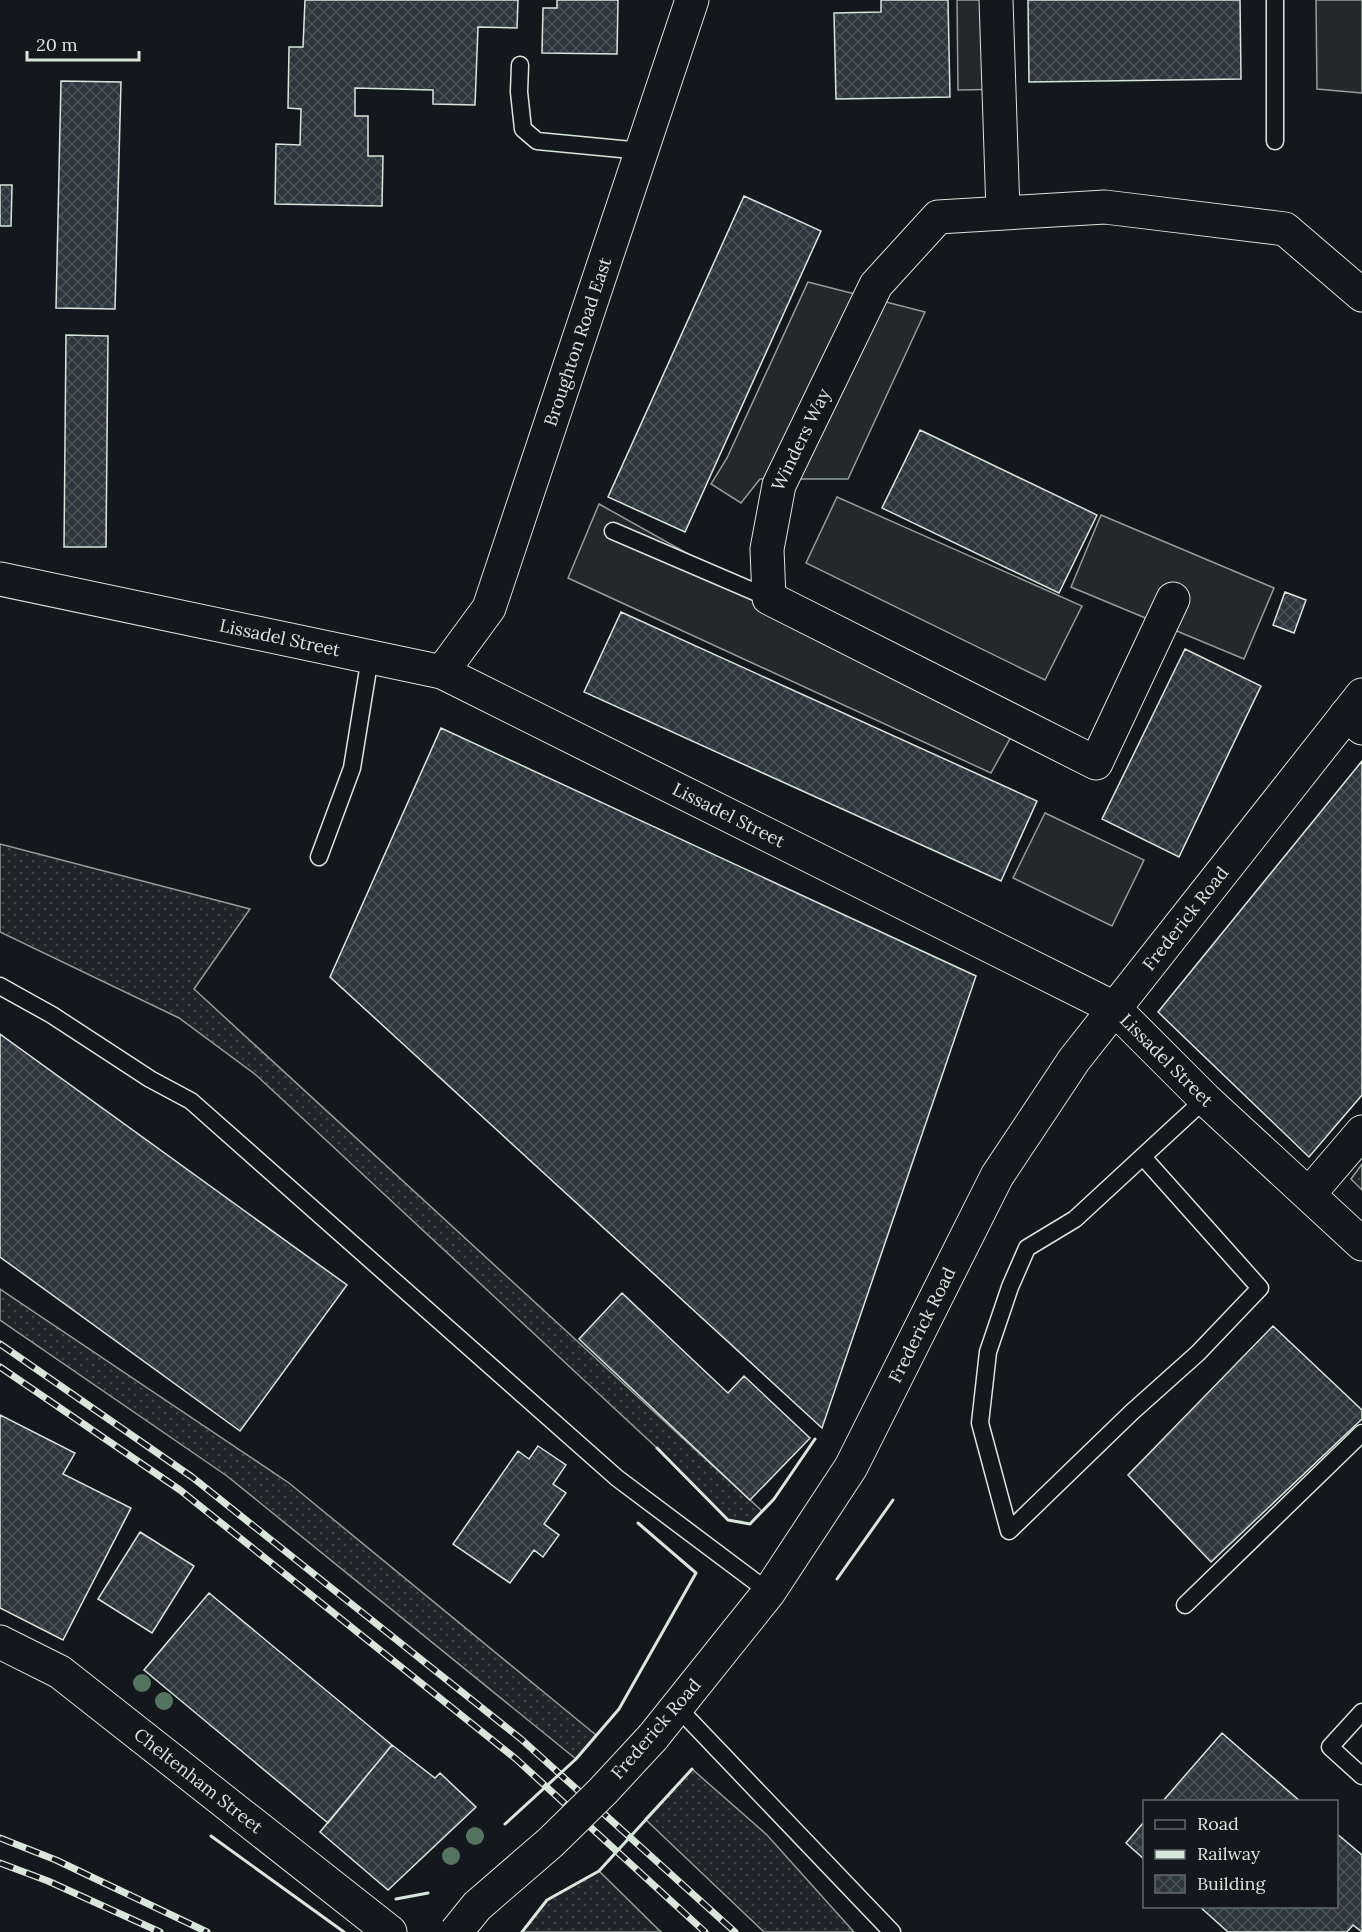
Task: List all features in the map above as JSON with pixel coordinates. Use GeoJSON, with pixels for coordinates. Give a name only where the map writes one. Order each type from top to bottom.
{"type":"FeatureCollection","features":[{"type":"Feature","properties":{"kind":"street","name":"Broughton Road East"},"geometry":{"type":"LineString","coordinates":[[442,672],[489,608],[692,0]]}},
{"type":"Feature","properties":{"kind":"street"},"geometry":{"type":"LineString","coordinates":[[996,0],[1004,212]]}},
{"type":"Feature","properties":{"kind":"street","name":"Winders Way"},"geometry":{"type":"LineString","coordinates":[[769,597],[767,549],[778,485],[876,285],[938,217],[1105,207],[1285,229],[1362,295]]}},
{"type":"Feature","properties":{"kind":"street","name":"Lissadel Street"},"geometry":{"type":"LineString","coordinates":[[0,579],[442,672],[1114,1008],[1205,1099],[1362,1244]]}},
{"type":"Feature","properties":{"kind":"street"},"geometry":{"type":"LineString","coordinates":[[769,597],[1096,763],[1173,599]]}},
{"type":"Feature","properties":{"kind":"street","name":"Frederick Road"},"geometry":{"type":"LineString","coordinates":[[456,1932],[477,1906],[551,1842],[603,1791],[652,1737],[769,1592],[851,1467],[997,1176],[1074,1060],[1114,1008],[1357,713]]}},
{"type":"Feature","properties":{"kind":"street"},"geometry":{"type":"LineString","coordinates":[[1309,1194],[1362,1132]]}},
{"type":"Feature","properties":{"kind":"street","name":"Cheltenham Street"},"geometry":{"type":"LineString","coordinates":[[0,1642],[60,1672],[390,1932]]}},
{"type":"Feature","properties":{"kind":"lane"},"geometry":{"type":"LineString","coordinates":[[1275,0],[1275,141]]}},
{"type":"Feature","properties":{"kind":"lane"},"geometry":{"type":"LineString","coordinates":[[520,65],[519,92],[523,129],[537,141],[642,151]]}},
{"type":"Feature","properties":{"kind":"lane"},"geometry":{"type":"LineString","coordinates":[[614,531],[769,597]]}},
{"type":"Feature","properties":{"kind":"lane"},"geometry":{"type":"LineString","coordinates":[[320,857],[352,768],[370,657]]}},
{"type":"Feature","properties":{"kind":"lane"},"geometry":{"type":"LineString","coordinates":[[0,986],[52,1014],[150,1079],[191,1101],[617,1478],[769,1592]]}},
{"type":"Feature","properties":{"kind":"lane"},"geometry":{"type":"LineString","coordinates":[[1143,1157],[1260,1288],[1198,1353],[1132,1412],[1009,1532],[980,1423],[988,1352],[1010,1287],[1027,1248],[1075,1219],[1205,1099]]}},
{"type":"Feature","properties":{"kind":"lane"},"geometry":{"type":"LineString","coordinates":[[1185,1605],[1362,1433]]}},
{"type":"Feature","properties":{"kind":"lane"},"geometry":{"type":"LineString","coordinates":[[677,1707],[892,1932]]}},
{"type":"Feature","properties":{"kind":"lane"},"geometry":{"type":"LineString","coordinates":[[1362,1712],[1330,1747],[1362,1776]]}},
{"type":"Feature","properties":{"kind":"shaded area"},"geometry":{"type":"Polygon","coordinates":[[[957,0],[1010,0],[1012,89],[958,90],[957,0]]]}},
{"type":"Feature","properties":{"kind":"shaded area"},"geometry":{"type":"Polygon","coordinates":[[[1316,0],[1362,0],[1362,93],[1317,89],[1316,0]]]}},
{"type":"Feature","properties":{"kind":"shaded area"},"geometry":{"type":"Polygon","coordinates":[[[808,282],[925,312],[848,479],[760,479],[741,503],[711,484],[727,458],[808,282]]]}},
{"type":"Feature","properties":{"kind":"shaded area"},"geometry":{"type":"Polygon","coordinates":[[[837,497],[1082,606],[1045,680],[806,563],[837,497]]]}},
{"type":"Feature","properties":{"kind":"shaded area"},"geometry":{"type":"Polygon","coordinates":[[[599,504],[1012,735],[991,773],[568,578],[599,504]]]}},
{"type":"Feature","properties":{"kind":"shaded area"},"geometry":{"type":"Polygon","coordinates":[[[1101,515],[1274,588],[1244,659],[1071,587],[1101,515]]]}},
{"type":"Feature","properties":{"kind":"shaded area"},"geometry":{"type":"Polygon","coordinates":[[[1045,813],[1144,860],[1112,926],[1013,878],[1045,813]]]}},
{"type":"Feature","properties":{"kind":"shaded area"},"geometry":{"type":"Polygon","coordinates":[[[0,844],[250,909],[194,989],[762,1511],[750,1524],[728,1520],[657,1448],[256,1075],[179,1018],[0,932],[0,844]]]}},
{"type":"Feature","properties":{"kind":"shaded area"},"geometry":{"type":"Polygon","coordinates":[[[1362,1164],[1362,1190],[1351,1179],[1362,1164]]]}},
{"type":"Feature","properties":{"kind":"shaded area"},"geometry":{"type":"Polygon","coordinates":[[[0,1289],[289,1483],[596,1735],[576,1759],[227,1476],[0,1320],[0,1289]]]}},
{"type":"Feature","properties":{"kind":"shaded area"},"geometry":{"type":"Polygon","coordinates":[[[692,1769],[767,1835],[854,1932],[764,1932],[645,1819],[692,1769]]]}},
{"type":"Feature","properties":{"kind":"shaded area"},"geometry":{"type":"Polygon","coordinates":[[[599,1871],[661,1932],[522,1932],[547,1900],[599,1871]]]}},
{"type":"Feature","properties":{"kind":"building"},"geometry":{"type":"Polygon","coordinates":[[[305,0],[518,0],[517,28],[478,27],[475,105],[433,104],[433,90],[355,88],[355,116],[368,116],[368,156],[383,156],[382,206],[275,204],[276,144],[300,145],[301,109],[288,108],[289,47],[303,47],[305,0]]]}},
{"type":"Feature","properties":{"kind":"building"},"geometry":{"type":"Polygon","coordinates":[[[557,0],[618,0],[617,54],[542,53],[543,8],[557,8],[557,0]]]}},
{"type":"Feature","properties":{"kind":"building"},"geometry":{"type":"Polygon","coordinates":[[[881,0],[948,0],[950,97],[836,99],[834,13],[881,12],[881,0]]]}},
{"type":"Feature","properties":{"kind":"building"},"geometry":{"type":"Polygon","coordinates":[[[1028,0],[1240,0],[1241,79],[1029,82],[1028,0]]]}},
{"type":"Feature","properties":{"kind":"building"},"geometry":{"type":"Polygon","coordinates":[[[61,81],[121,82],[115,309],[56,308],[61,81]]]}},
{"type":"Feature","properties":{"kind":"building"},"geometry":{"type":"Polygon","coordinates":[[[0,185],[12,185],[11,226],[0,226],[0,185]]]}},
{"type":"Feature","properties":{"kind":"building"},"geometry":{"type":"Polygon","coordinates":[[[744,196],[821,231],[685,532],[608,497],[744,196]]]}},
{"type":"Feature","properties":{"kind":"building"},"geometry":{"type":"Polygon","coordinates":[[[66,335],[108,336],[106,547],[64,547],[66,335]]]}},
{"type":"Feature","properties":{"kind":"building"},"geometry":{"type":"Polygon","coordinates":[[[920,430],[1097,515],[1059,593],[882,508],[920,430]]]}},
{"type":"Feature","properties":{"kind":"building"},"geometry":{"type":"Polygon","coordinates":[[[1285,592],[1306,600],[1294,633],[1273,625],[1285,592]]]}},
{"type":"Feature","properties":{"kind":"building"},"geometry":{"type":"Polygon","coordinates":[[[621,612],[1037,801],[1001,881],[584,692],[621,612]]]}},
{"type":"Feature","properties":{"kind":"building"},"geometry":{"type":"Polygon","coordinates":[[[1185,649],[1261,686],[1179,857],[1102,819],[1185,649]]]}},
{"type":"Feature","properties":{"kind":"building"},"geometry":{"type":"Polygon","coordinates":[[[441,728],[976,976],[822,1428],[330,977],[441,728]]]}},
{"type":"Feature","properties":{"kind":"building"},"geometry":{"type":"Polygon","coordinates":[[[1362,761],[1362,1095],[1309,1157],[1158,1012],[1362,761]]]}},
{"type":"Feature","properties":{"kind":"building"},"geometry":{"type":"Polygon","coordinates":[[[0,1034],[347,1285],[240,1431],[0,1257],[0,1034]]]}},
{"type":"Feature","properties":{"kind":"building"},"geometry":{"type":"Polygon","coordinates":[[[622,1293],[728,1393],[744,1376],[810,1438],[750,1500],[579,1339],[622,1293]]]}},
{"type":"Feature","properties":{"kind":"building"},"geometry":{"type":"Polygon","coordinates":[[[1273,1326],[1362,1410],[1362,1419],[1211,1562],[1128,1475],[1273,1326]]]}},
{"type":"Feature","properties":{"kind":"building"},"geometry":{"type":"Polygon","coordinates":[[[0,1415],[75,1453],[63,1474],[131,1508],[63,1640],[0,1608],[0,1415]]]}},
{"type":"Feature","properties":{"kind":"building"},"geometry":{"type":"Polygon","coordinates":[[[538,1446],[566,1465],[553,1484],[566,1493],[544,1524],[559,1535],[543,1557],[534,1550],[510,1583],[453,1544],[518,1451],[529,1459],[538,1446]]]}},
{"type":"Feature","properties":{"kind":"building"},"geometry":{"type":"Polygon","coordinates":[[[140,1532],[194,1566],[152,1633],[98,1599],[140,1532]]]}},
{"type":"Feature","properties":{"kind":"building"},"geometry":{"type":"Polygon","coordinates":[[[209,1593],[392,1745],[328,1823],[144,1670],[209,1593]]]}},
{"type":"Feature","properties":{"kind":"building"},"geometry":{"type":"Polygon","coordinates":[[[1222,1733],[1299,1800],[1164,1800],[1222,1733]]]}},
{"type":"Feature","properties":{"kind":"building"},"geometry":{"type":"Polygon","coordinates":[[[392,1745],[435,1778],[440,1773],[476,1807],[388,1890],[320,1832],[392,1745]]]}},
{"type":"Feature","properties":{"kind":"building"},"geometry":{"type":"Polygon","coordinates":[[[1143,1823],[1143,1858],[1126,1843],[1143,1823]]]}},
{"type":"Feature","properties":{"kind":"building"},"geometry":{"type":"Polygon","coordinates":[[[1338,1835],[1362,1855],[1362,1932],[1353,1925],[1347,1932],[1228,1932],[1201,1908],[1338,1908],[1338,1835]]]}},
{"type":"Feature","properties":{"kind":"railway"},"geometry":{"type":"LineString","coordinates":[[0,1344],[192,1477],[521,1739],[735,1932]]}},
{"type":"Feature","properties":{"kind":"railway"},"geometry":{"type":"LineString","coordinates":[[0,1367],[180,1490],[516,1759],[705,1932]]}},
{"type":"Feature","properties":{"kind":"railway"},"geometry":{"type":"LineString","coordinates":[[0,1838],[56,1860],[207,1932]]}},
{"type":"Feature","properties":{"kind":"railway"},"geometry":{"type":"LineString","coordinates":[[0,1863],[48,1881],[160,1932]]}},
{"type":"Feature","properties":{"kind":"wall"},"geometry":{"type":"LineString","coordinates":[[657,1448],[728,1520],[750,1524],[774,1499],[815,1439]]}},
{"type":"Feature","properties":{"kind":"wall"},"geometry":{"type":"LineString","coordinates":[[837,1579],[893,1500]]}},
{"type":"Feature","properties":{"kind":"wall"},"geometry":{"type":"LineString","coordinates":[[505,1824],[576,1759],[619,1709],[696,1573],[638,1523]]}},
{"type":"Feature","properties":{"kind":"wall"},"geometry":{"type":"LineString","coordinates":[[522,1932],[547,1900],[599,1871],[692,1769]]}},
{"type":"Feature","properties":{"kind":"wall"},"geometry":{"type":"LineString","coordinates":[[211,1836],[344,1932]]}},
{"type":"Feature","properties":{"kind":"wall"},"geometry":{"type":"LineString","coordinates":[[396,1899],[428,1893]]}}]}
